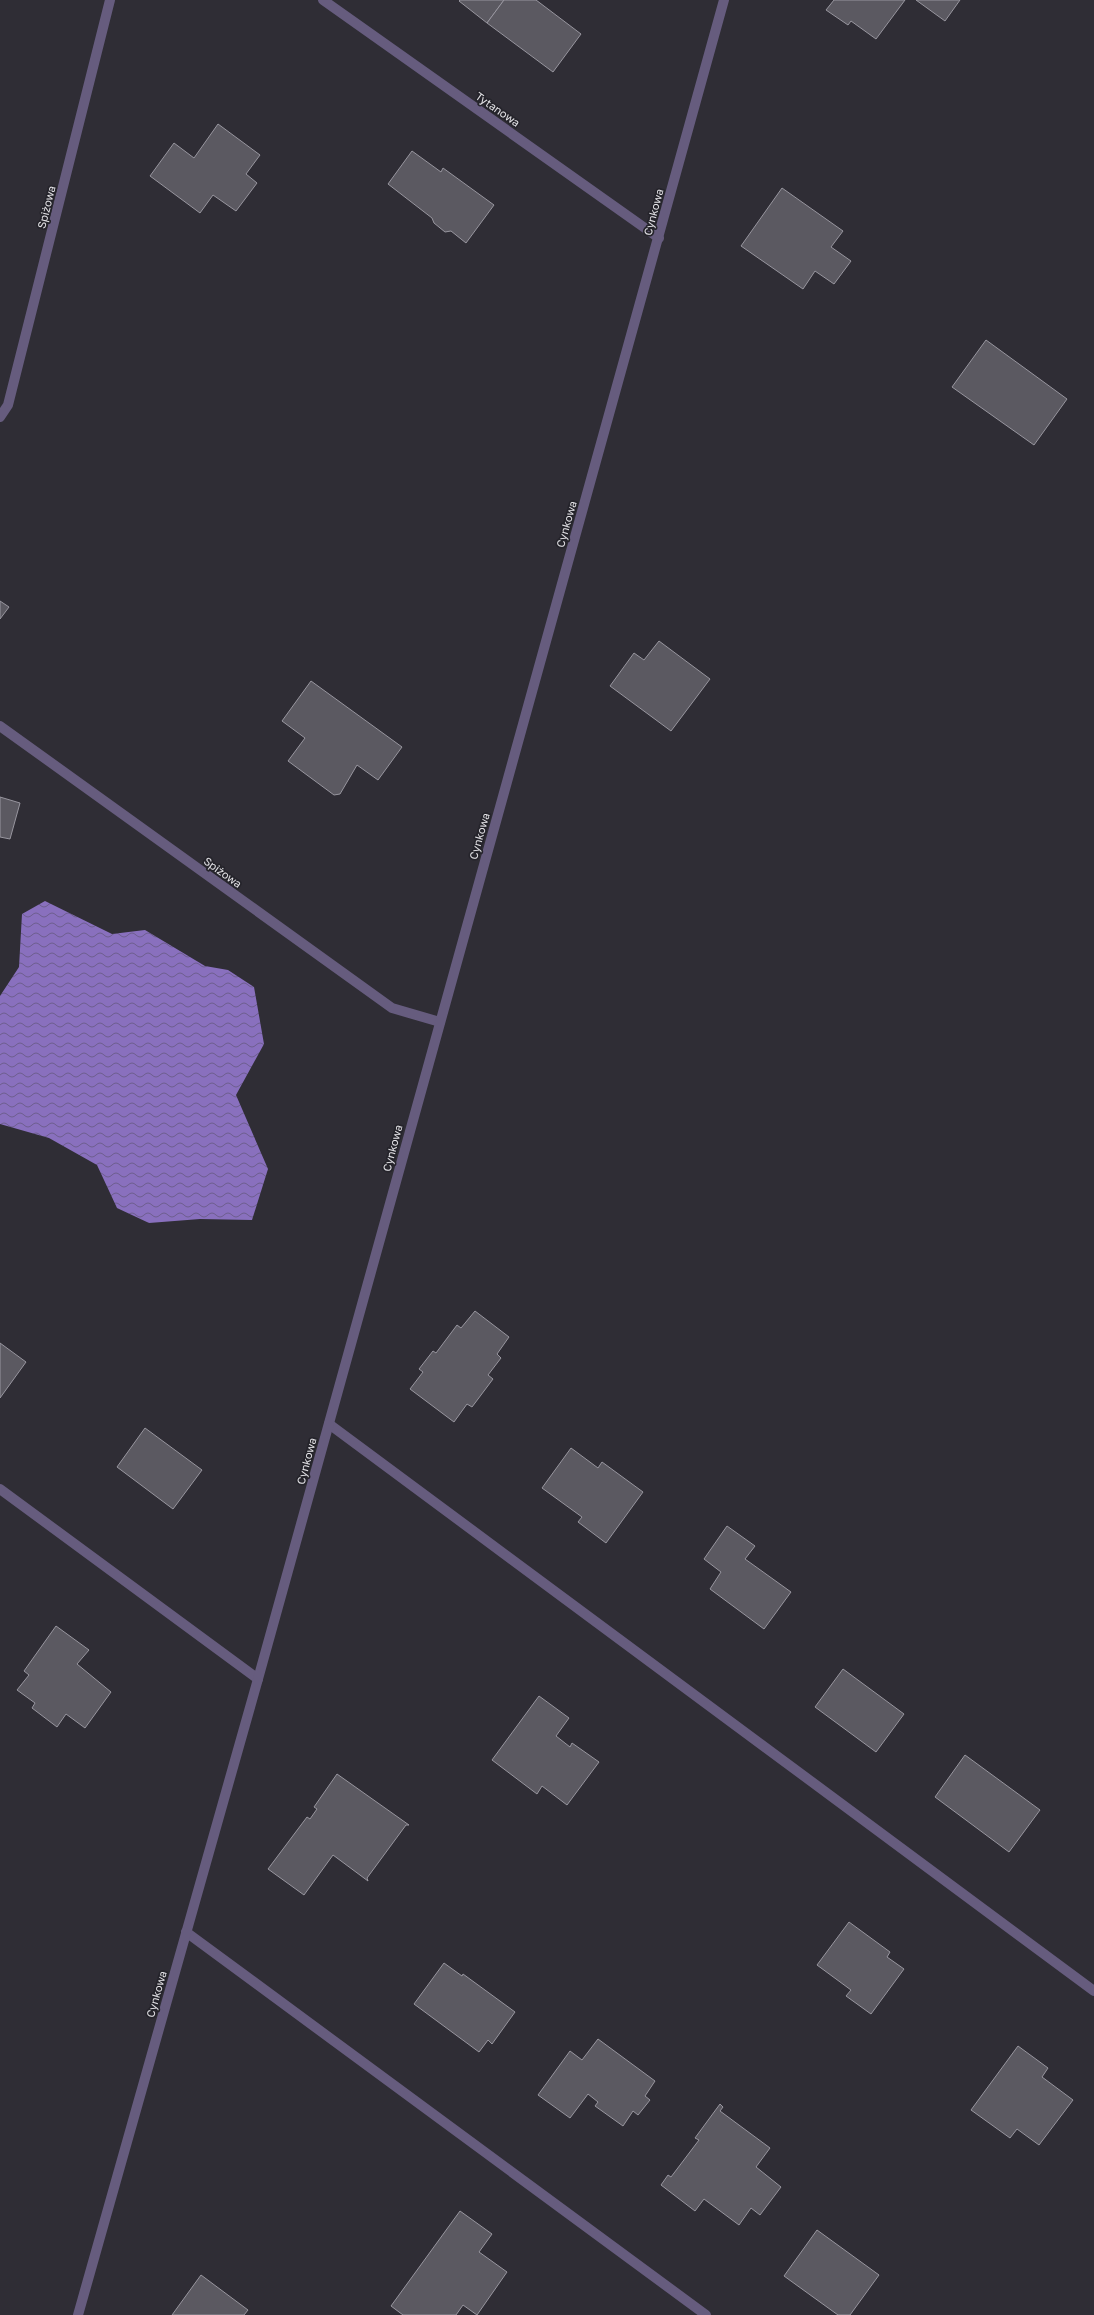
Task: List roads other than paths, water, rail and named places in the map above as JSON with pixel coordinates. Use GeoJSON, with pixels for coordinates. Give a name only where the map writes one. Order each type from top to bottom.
{"type":"FeatureCollection","features":[{"type":"Feature","properties":{"kind":"street","name":"Spiżowa"},"geometry":{"type":"LineString","coordinates":[[0,417],[8,405],[110,0]]}},
{"type":"Feature","properties":{"kind":"street","name":"Tytanowa"},"geometry":{"type":"LineString","coordinates":[[322,0],[659,238]]}},
{"type":"Feature","properties":{"kind":"street","name":"Cynkowa"},"geometry":{"type":"LineString","coordinates":[[78,2315],[258,1679],[724,0]]}},
{"type":"Feature","properties":{"kind":"street","name":"Spiżowa"},"geometry":{"type":"LineString","coordinates":[[0,726],[392,1008],[440,1022]]}},
{"type":"Feature","properties":{"kind":"street"},"geometry":{"type":"LineString","coordinates":[[329,1424],[1094,1991]]}},
{"type":"Feature","properties":{"kind":"street"},"geometry":{"type":"LineString","coordinates":[[0,1489],[258,1679]]}},
{"type":"Feature","properties":{"kind":"street"},"geometry":{"type":"LineString","coordinates":[[186,1932],[706,2315]]}},
{"type":"Feature","properties":{"kind":"water"},"geometry":{"type":"Polygon","coordinates":[[[45,901],[112,934],[145,930],[205,966],[228,970],[254,987],[264,1044],[236,1095],[268,1169],[252,1220],[200,1219],[149,1223],[117,1208],[97,1165],[49,1138],[0,1124],[0,996],[19,967],[22,914],[45,901]]]}}]}
